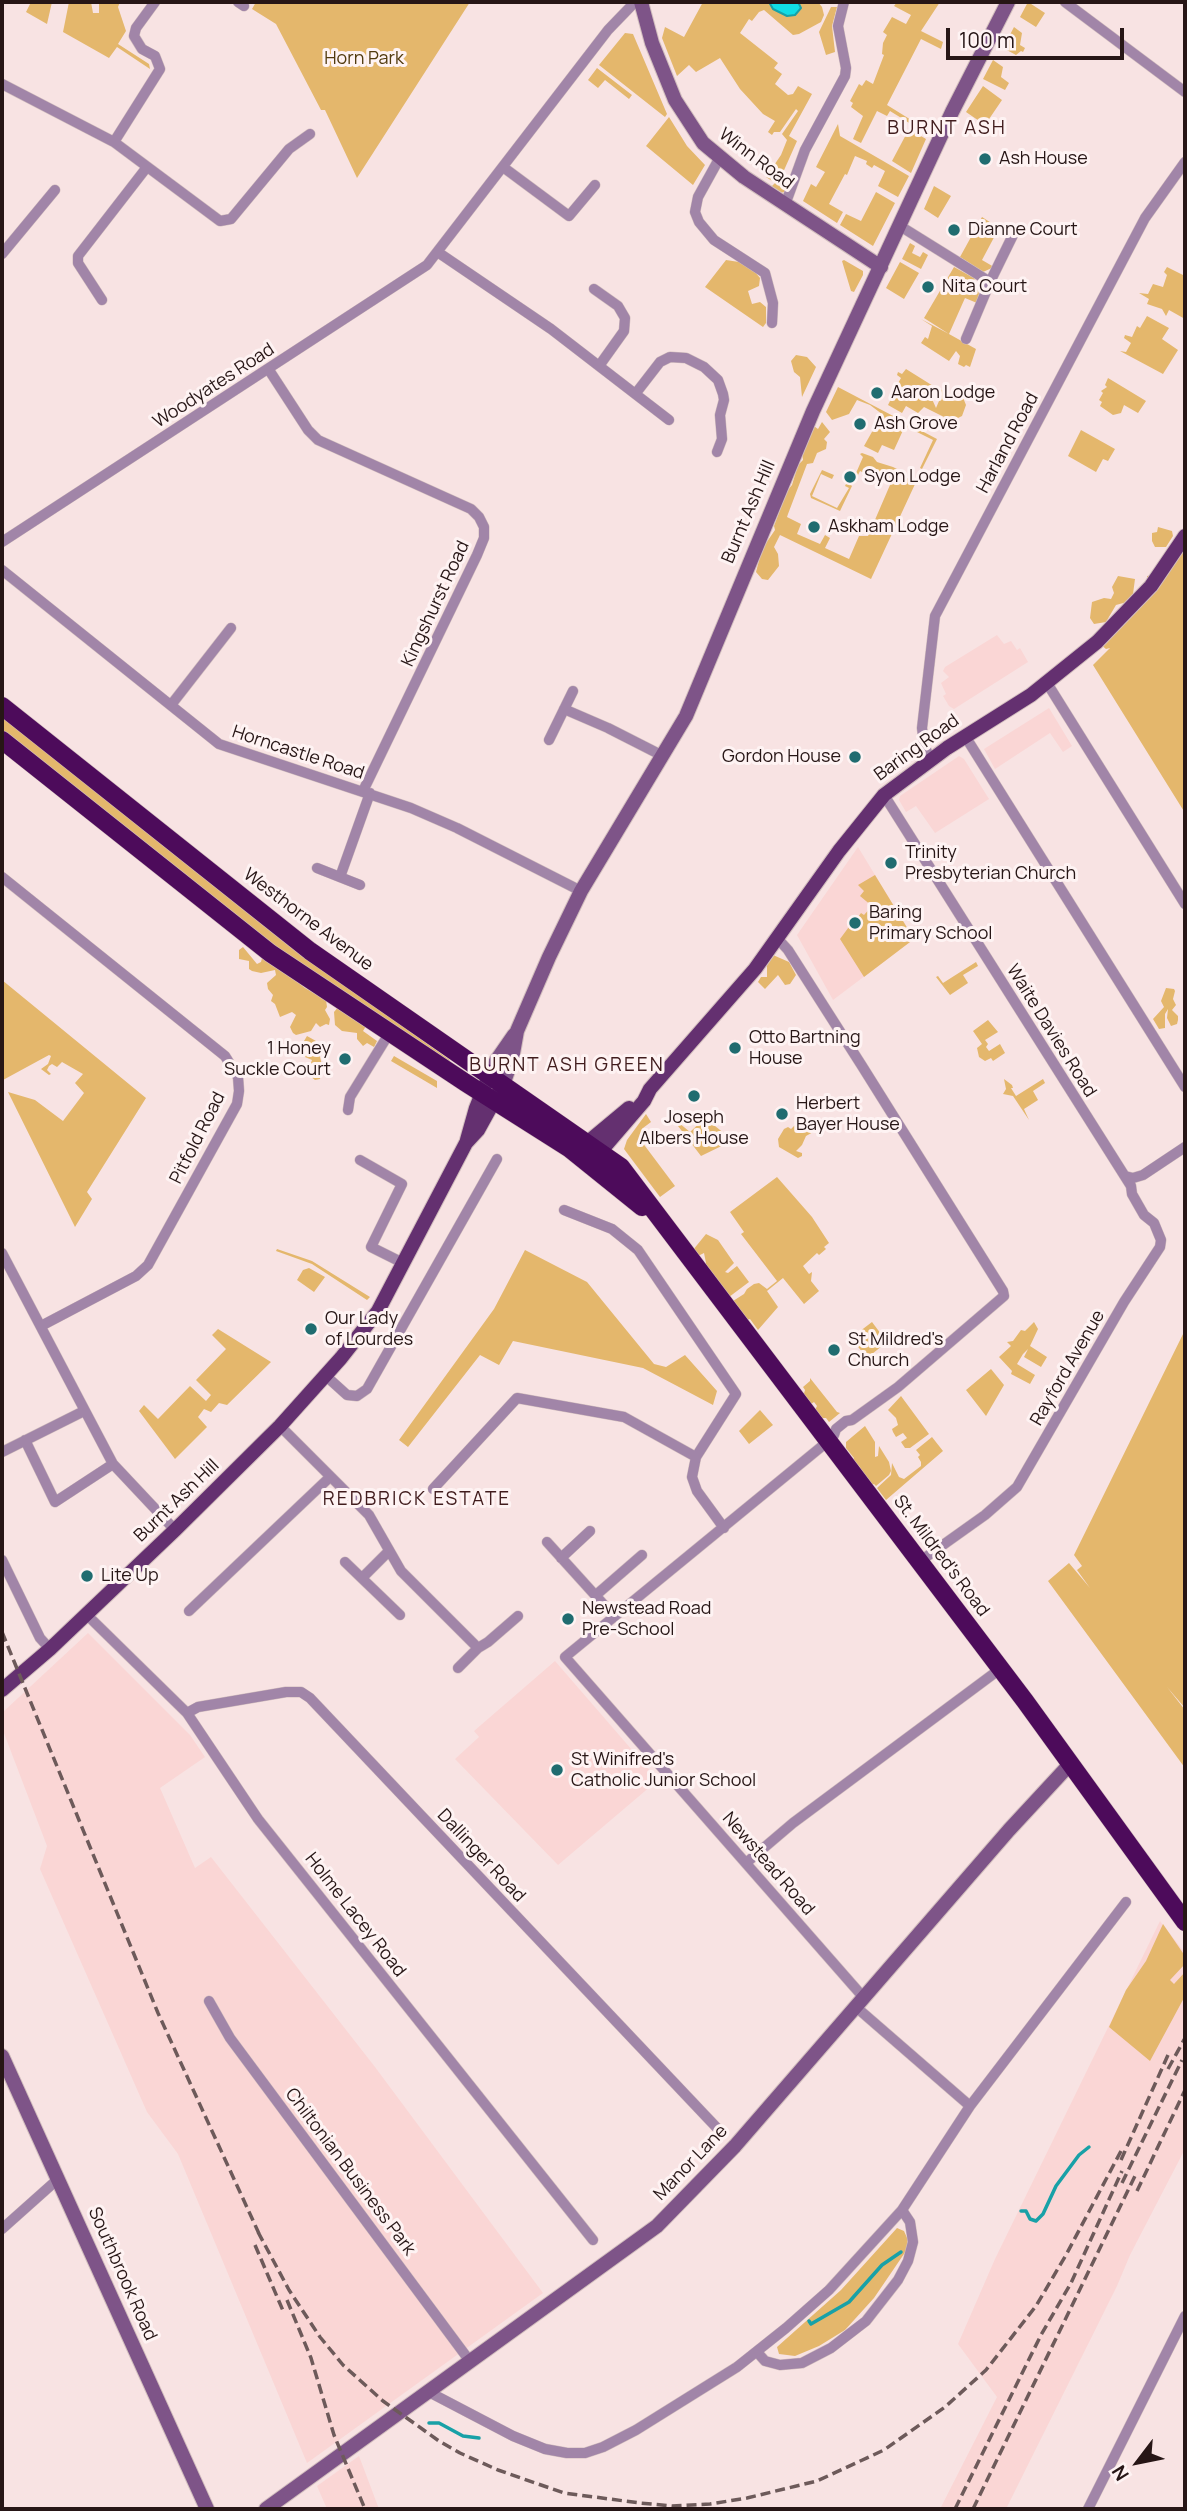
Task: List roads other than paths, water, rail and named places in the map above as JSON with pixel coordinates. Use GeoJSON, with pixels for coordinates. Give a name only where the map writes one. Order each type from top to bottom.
{"type":"FeatureCollection","features":[{"type":"Feature","properties":{"kind":"highway","name":"Westhorne Avenue"},"geometry":{"type":"LineString","coordinates":[[2,706],[310,951],[496,1080],[591,1154]]}},
{"type":"Feature","properties":{"kind":"highway"},"geometry":{"type":"LineString","coordinates":[[2,740],[270,953],[488,1098],[591,1154]]}},
{"type":"Feature","properties":{"kind":"highway","name":"St. Mildred's Road"},"geometry":{"type":"LineString","coordinates":[[591,1154],[621,1167],[919,1562],[992,1676],[1071,1763],[1185,1922]]}},
{"type":"Feature","properties":{"kind":"highway","name":"St. Mildred's Road"},"geometry":{"type":"LineString","coordinates":[[591,1154],[659,1220]]}},
{"type":"Feature","properties":{"kind":"main road","name":"Baring Road"},"geometry":{"type":"LineString","coordinates":[[591,1154],[626,1121],[778,939],[839,851],[884,795],[965,736],[1014,707],[1097,642],[1151,586],[1185,536]]}},
{"type":"Feature","properties":{"kind":"main road","name":"Burnt Ash Hill"},"geometry":{"type":"LineString","coordinates":[[2,1690],[87,1615],[175,1530],[280,1426],[326,1376],[378,1311],[496,1080]]}},
{"type":"Feature","properties":{"kind":"main road","name":"Baring Road"},"geometry":{"type":"LineString","coordinates":[[591,1154],[647,1095]]}},
{"type":"Feature","properties":{"kind":"main road","name":"Baring Road"},"geometry":{"type":"LineString","coordinates":[[621,1167],[617,1149],[626,1121]]}},
{"type":"Feature","properties":{"kind":"street"},"geometry":{"type":"LineString","coordinates":[[114,142],[160,69],[155,56],[142,49],[134,36],[136,27],[155,2]]}},
{"type":"Feature","properties":{"kind":"street","name":"Woodyates Road"},"geometry":{"type":"LineString","coordinates":[[2,542],[410,278],[439,253],[608,30],[635,2]]}},
{"type":"Feature","properties":{"kind":"street","name":"Winn Road"},"geometry":{"type":"LineString","coordinates":[[641,2],[652,43],[677,104],[700,140],[719,159],[881,267]]}},
{"type":"Feature","properties":{"kind":"street"},"geometry":{"type":"LineString","coordinates":[[785,205],[805,150],[845,76],[838,26],[844,2]]}},
{"type":"Feature","properties":{"kind":"street","name":"Burnt Ash Hill"},"geometry":{"type":"LineString","coordinates":[[496,1080],[514,1052],[517,1031],[581,891],[686,716],[813,411],[952,112],[1008,2]]}},
{"type":"Feature","properties":{"kind":"street"},"geometry":{"type":"LineString","coordinates":[[1065,2],[1185,92]]}},
{"type":"Feature","properties":{"kind":"street"},"geometry":{"type":"LineString","coordinates":[[2,84],[114,142],[220,221],[226,222],[240,211],[289,149],[310,134]]}},
{"type":"Feature","properties":{"kind":"street"},"geometry":{"type":"LineString","coordinates":[[719,159],[698,197],[695,212],[699,222],[714,240],[765,273],[773,303],[772,323]]}},
{"type":"Feature","properties":{"kind":"street","name":"Harland Road"},"geometry":{"type":"LineString","coordinates":[[930,760],[922,728],[935,616],[1145,218],[1185,162]]}},
{"type":"Feature","properties":{"kind":"street"},"geometry":{"type":"LineString","coordinates":[[102,300],[78,263],[78,256],[146,167]]}},
{"type":"Feature","properties":{"kind":"street"},"geometry":{"type":"LineString","coordinates":[[503,167],[569,216],[595,185]]}},
{"type":"Feature","properties":{"kind":"street"},"geometry":{"type":"LineString","coordinates":[[2,254],[55,190]]}},
{"type":"Feature","properties":{"kind":"street"},"geometry":{"type":"LineString","coordinates":[[900,226],[990,282]]}},
{"type":"Feature","properties":{"kind":"street"},"geometry":{"type":"LineString","coordinates":[[966,339],[1013,235]]}},
{"type":"Feature","properties":{"kind":"street"},"geometry":{"type":"LineString","coordinates":[[439,253],[551,329],[669,420]]}},
{"type":"Feature","properties":{"kind":"street"},"geometry":{"type":"LineString","coordinates":[[594,289],[618,306],[625,318],[624,331],[599,366]]}},
{"type":"Feature","properties":{"kind":"street"},"geometry":{"type":"LineString","coordinates":[[636,393],[660,362],[675,356],[693,361],[712,373],[722,386],[724,400],[720,415],[722,439],[717,452]]}},
{"type":"Feature","properties":{"kind":"street","name":"Kingshurst Road"},"geometry":{"type":"LineString","coordinates":[[269,370],[308,430],[318,440],[471,509],[484,527],[484,538],[477,555],[366,792],[340,877]]}},
{"type":"Feature","properties":{"kind":"street","name":"Horncastle Road"},"geometry":{"type":"LineString","coordinates":[[2,570],[210,737],[229,748],[366,792],[457,828],[581,891]]}},
{"type":"Feature","properties":{"kind":"street"},"geometry":{"type":"LineString","coordinates":[[171,705],[231,628]]}},
{"type":"Feature","properties":{"kind":"street"},"geometry":{"type":"LineString","coordinates":[[1047,683],[1185,904]]}},
{"type":"Feature","properties":{"kind":"street"},"geometry":{"type":"LineString","coordinates":[[549,740],[573,691]]}},
{"type":"Feature","properties":{"kind":"street"},"geometry":{"type":"LineString","coordinates":[[564,709],[663,756]]}},
{"type":"Feature","properties":{"kind":"street"},"geometry":{"type":"LineString","coordinates":[[965,736],[1185,1087]]}},
{"type":"Feature","properties":{"kind":"street","name":"Waite Davies Road"},"geometry":{"type":"LineString","coordinates":[[884,795],[1125,1176]]}},
{"type":"Feature","properties":{"kind":"street"},"geometry":{"type":"LineString","coordinates":[[317,868],[360,885]]}},
{"type":"Feature","properties":{"kind":"street","name":"Pitfold Road"},"geometry":{"type":"LineString","coordinates":[[2,877],[214,1047],[229,1060],[238,1077],[237,1104],[148,1265],[136,1276],[41,1326]]}},
{"type":"Feature","properties":{"kind":"street"},"geometry":{"type":"LineString","coordinates":[[547,1542],[614,1616],[834,1436],[836,1429],[898,1387],[1004,1296],[864,1069],[788,950],[778,939]]}},
{"type":"Feature","properties":{"kind":"street"},"geometry":{"type":"LineString","coordinates":[[348,1110],[350,1097],[390,1032]]}},
{"type":"Feature","properties":{"kind":"street"},"geometry":{"type":"LineString","coordinates":[[1125,1176],[1133,1178],[1143,1175],[1185,1147]]}},
{"type":"Feature","properties":{"kind":"street"},"geometry":{"type":"LineString","coordinates":[[326,1376],[347,1395],[357,1396],[367,1389],[497,1159]]}},
{"type":"Feature","properties":{"kind":"street"},"geometry":{"type":"LineString","coordinates":[[360,1160],[402,1184],[371,1247],[403,1263]]}},
{"type":"Feature","properties":{"kind":"street","name":"Rayford Avenue"},"geometry":{"type":"LineString","coordinates":[[919,1562],[1010,1494],[1023,1479],[1125,1301],[1160,1247],[1161,1240],[1154,1223],[1144,1215],[1125,1176]]}},
{"type":"Feature","properties":{"kind":"street"},"geometry":{"type":"LineString","coordinates":[[565,1210],[612,1229],[638,1250],[736,1394],[696,1457],[692,1478],[724,1528]]}},
{"type":"Feature","properties":{"kind":"street"},"geometry":{"type":"LineString","coordinates":[[2,1253],[113,1464],[175,1530]]}},
{"type":"Feature","properties":{"kind":"street"},"geometry":{"type":"LineString","coordinates":[[433,1489],[517,1398],[624,1417],[696,1457]]}},
{"type":"Feature","properties":{"kind":"street"},"geometry":{"type":"LineString","coordinates":[[2,1452],[84,1411]]}},
{"type":"Feature","properties":{"kind":"street"},"geometry":{"type":"LineString","coordinates":[[280,1426],[369,1515],[401,1571],[478,1648]]}},
{"type":"Feature","properties":{"kind":"street"},"geometry":{"type":"LineString","coordinates":[[25,1440],[55,1502],[113,1464]]}},
{"type":"Feature","properties":{"kind":"street"},"geometry":{"type":"LineString","coordinates":[[189,1611],[330,1477]]}},
{"type":"Feature","properties":{"kind":"street"},"geometry":{"type":"LineString","coordinates":[[561,1558],[590,1531]]}},
{"type":"Feature","properties":{"kind":"street"},"geometry":{"type":"LineString","coordinates":[[362,1578],[389,1551]]}},
{"type":"Feature","properties":{"kind":"street"},"geometry":{"type":"LineString","coordinates":[[596,1595],[642,1555]]}},
{"type":"Feature","properties":{"kind":"street"},"geometry":{"type":"LineString","coordinates":[[2,1560],[40,1638],[50,1649]]}},
{"type":"Feature","properties":{"kind":"street"},"geometry":{"type":"LineString","coordinates":[[345,1562],[400,1615]]}},
{"type":"Feature","properties":{"kind":"street","name":"Holme Lacey Road"},"geometry":{"type":"LineString","coordinates":[[87,1615],[187,1713],[258,1819],[593,2240]]}},
{"type":"Feature","properties":{"kind":"street"},"geometry":{"type":"LineString","coordinates":[[458,1668],[518,1616]]}},
{"type":"Feature","properties":{"kind":"street","name":"Newstead Road"},"geometry":{"type":"LineString","coordinates":[[614,1616],[565,1657],[747,1863],[860,2002],[970,2106]]}},
{"type":"Feature","properties":{"kind":"street"},"geometry":{"type":"LineString","coordinates":[[747,1863],[793,1823],[992,1676]]}},
{"type":"Feature","properties":{"kind":"street","name":"Dallinger Road"},"geometry":{"type":"LineString","coordinates":[[187,1713],[198,1707],[286,1692],[301,1692],[310,1698],[718,2128]]}},
{"type":"Feature","properties":{"kind":"street","name":"Manor Lane"},"geometry":{"type":"LineString","coordinates":[[265,2509],[657,2226],[735,2146],[1009,1830],[1071,1763]]}},
{"type":"Feature","properties":{"kind":"street"},"geometry":{"type":"LineString","coordinates":[[427,2391],[513,2436],[545,2449],[585,2453],[603,2448],[636,2430],[757,2352],[829,2290],[902,2210],[970,2106],[1126,1902]]}},
{"type":"Feature","properties":{"kind":"street","name":"Chiltonian Business Park"},"geometry":{"type":"LineString","coordinates":[[209,2001],[230,2038],[469,2360]]}},
{"type":"Feature","properties":{"kind":"street","name":"Southbrook Road"},"geometry":{"type":"LineString","coordinates":[[2,2056],[207,2509]]}},
{"type":"Feature","properties":{"kind":"street"},"geometry":{"type":"LineString","coordinates":[[2,2229],[58,2179]]}},
{"type":"Feature","properties":{"kind":"street"},"geometry":{"type":"LineString","coordinates":[[757,2352],[765,2361],[793,2366],[817,2357],[866,2321],[898,2280],[908,2261],[913,2242],[911,2222],[902,2210]]}},
{"type":"Feature","properties":{"kind":"street"},"geometry":{"type":"LineString","coordinates":[[1088,2509],[1185,2316]]}},
{"type":"Feature","properties":{"kind":"water"},"geometry":{"type":"Polygon","coordinates":[[[769,2],[798,2],[801,8],[795,15],[787,16],[773,9],[769,2]]]}},
{"type":"Feature","properties":{"kind":"waterway"},"geometry":{"type":"LineString","coordinates":[[1021,2211],[1026,2211],[1030,2219],[1036,2221],[1043,2214],[1056,2186],[1079,2155],[1089,2147]]}},
{"type":"Feature","properties":{"kind":"waterway"},"geometry":{"type":"LineString","coordinates":[[809,2321],[811,2324],[849,2302],[882,2265],[901,2252]]}},
{"type":"Feature","properties":{"kind":"waterway"},"geometry":{"type":"LineString","coordinates":[[429,2423],[439,2423],[463,2436],[479,2438]]}},
{"type":"Feature","properties":{"kind":"railway"},"geometry":{"type":"LineString","coordinates":[[2,1632],[158,2013],[261,2238]]}},
{"type":"Feature","properties":{"kind":"railway"},"geometry":{"type":"LineString","coordinates":[[1168,2069],[1185,2038]]}},
{"type":"Feature","properties":{"kind":"railway"},"geometry":{"type":"LineString","coordinates":[[1121,2160],[1168,2055]]}},
{"type":"Feature","properties":{"kind":"railway"},"geometry":{"type":"LineString","coordinates":[[1122,2183],[1182,2060]]}},
{"type":"Feature","properties":{"kind":"railway"},"geometry":{"type":"LineString","coordinates":[[1137,2191],[1185,2090]]}},
{"type":"Feature","properties":{"kind":"railway"},"geometry":{"type":"LineString","coordinates":[[258,2232],[289,2290],[320,2337],[343,2365],[383,2401],[439,2441],[498,2470],[564,2493],[672,2506],[710,2504],[817,2481],[884,2450],[945,2407],[986,2370],[1036,2306],[1121,2151]]}},
{"type":"Feature","properties":{"kind":"railway"},"geometry":{"type":"LineString","coordinates":[[955,2509],[1041,2335],[1071,2283],[1122,2171]]}},
{"type":"Feature","properties":{"kind":"railway"},"geometry":{"type":"LineString","coordinates":[[973,2509],[1135,2176]]}},
{"type":"Feature","properties":{"kind":"railway"},"geometry":{"type":"LineString","coordinates":[[255,2245],[284,2313]]}},
{"type":"Feature","properties":{"kind":"railway"},"geometry":{"type":"LineString","coordinates":[[287,2300],[311,2358],[334,2435],[365,2509]]}},
{"type":"Feature","properties":{"kind":"place","name":"Ash House"},"geometry":{"type":"Point","coordinates":[985,159]}},
{"type":"Feature","properties":{"kind":"place","name":"Dianne Court"},"geometry":{"type":"Point","coordinates":[954,230]}},
{"type":"Feature","properties":{"kind":"place","name":"Nita Court"},"geometry":{"type":"Point","coordinates":[928,287]}},
{"type":"Feature","properties":{"kind":"place","name":"Aaron Lodge"},"geometry":{"type":"Point","coordinates":[877,393]}},
{"type":"Feature","properties":{"kind":"place","name":"Ash Grove"},"geometry":{"type":"Point","coordinates":[860,424]}},
{"type":"Feature","properties":{"kind":"place","name":"Syon Lodge"},"geometry":{"type":"Point","coordinates":[850,477]}},
{"type":"Feature","properties":{"kind":"place","name":"Askham Lodge"},"geometry":{"type":"Point","coordinates":[814,527]}},
{"type":"Feature","properties":{"kind":"place","name":"Gordon House"},"geometry":{"type":"Point","coordinates":[855,757]}},
{"type":"Feature","properties":{"kind":"place","name":"Trinity Presbyterian Church"},"geometry":{"type":"Point","coordinates":[891,863]}},
{"type":"Feature","properties":{"kind":"place","name":"Baring Primary School"},"geometry":{"type":"Point","coordinates":[855,923]}},
{"type":"Feature","properties":{"kind":"place","name":"Otto Bartning House"},"geometry":{"type":"Point","coordinates":[735,1048]}},
{"type":"Feature","properties":{"kind":"place","name":"1 Honey Suckle Court"},"geometry":{"type":"Point","coordinates":[345,1059]}},
{"type":"Feature","properties":{"kind":"place","name":"Joseph Albers House"},"geometry":{"type":"Point","coordinates":[694,1096]}},
{"type":"Feature","properties":{"kind":"place","name":"Herbert Bayer House"},"geometry":{"type":"Point","coordinates":[782,1114]}},
{"type":"Feature","properties":{"kind":"place","name":"Our Lady of Lourdes"},"geometry":{"type":"Point","coordinates":[311,1329]}},
{"type":"Feature","properties":{"kind":"place","name":"St Mildred's Church"},"geometry":{"type":"Point","coordinates":[834,1350]}},
{"type":"Feature","properties":{"kind":"place","name":"Lite Up"},"geometry":{"type":"Point","coordinates":[87,1576]}},
{"type":"Feature","properties":{"kind":"place","name":"Newstead Road Pre-School"},"geometry":{"type":"Point","coordinates":[568,1619]}},
{"type":"Feature","properties":{"kind":"place","name":"St Winifred's Catholic Junior School"},"geometry":{"type":"Point","coordinates":[557,1770]}},
{"type":"Feature","properties":{"kind":"district","name":"BURNT ASH"},"geometry":{"type":"Point","coordinates":[947,129]}},
{"type":"Feature","properties":{"kind":"district","name":"BURNT ASH GREEN"},"geometry":{"type":"Point","coordinates":[567,1066]}},
{"type":"Feature","properties":{"kind":"district","name":"REDBRICK ESTATE"},"geometry":{"type":"Point","coordinates":[417,1500]}},
{"type":"Feature","properties":{"kind":"park label","name":"Horn Park"},"geometry":{"type":"Point","coordinates":[364,59]}}]}
